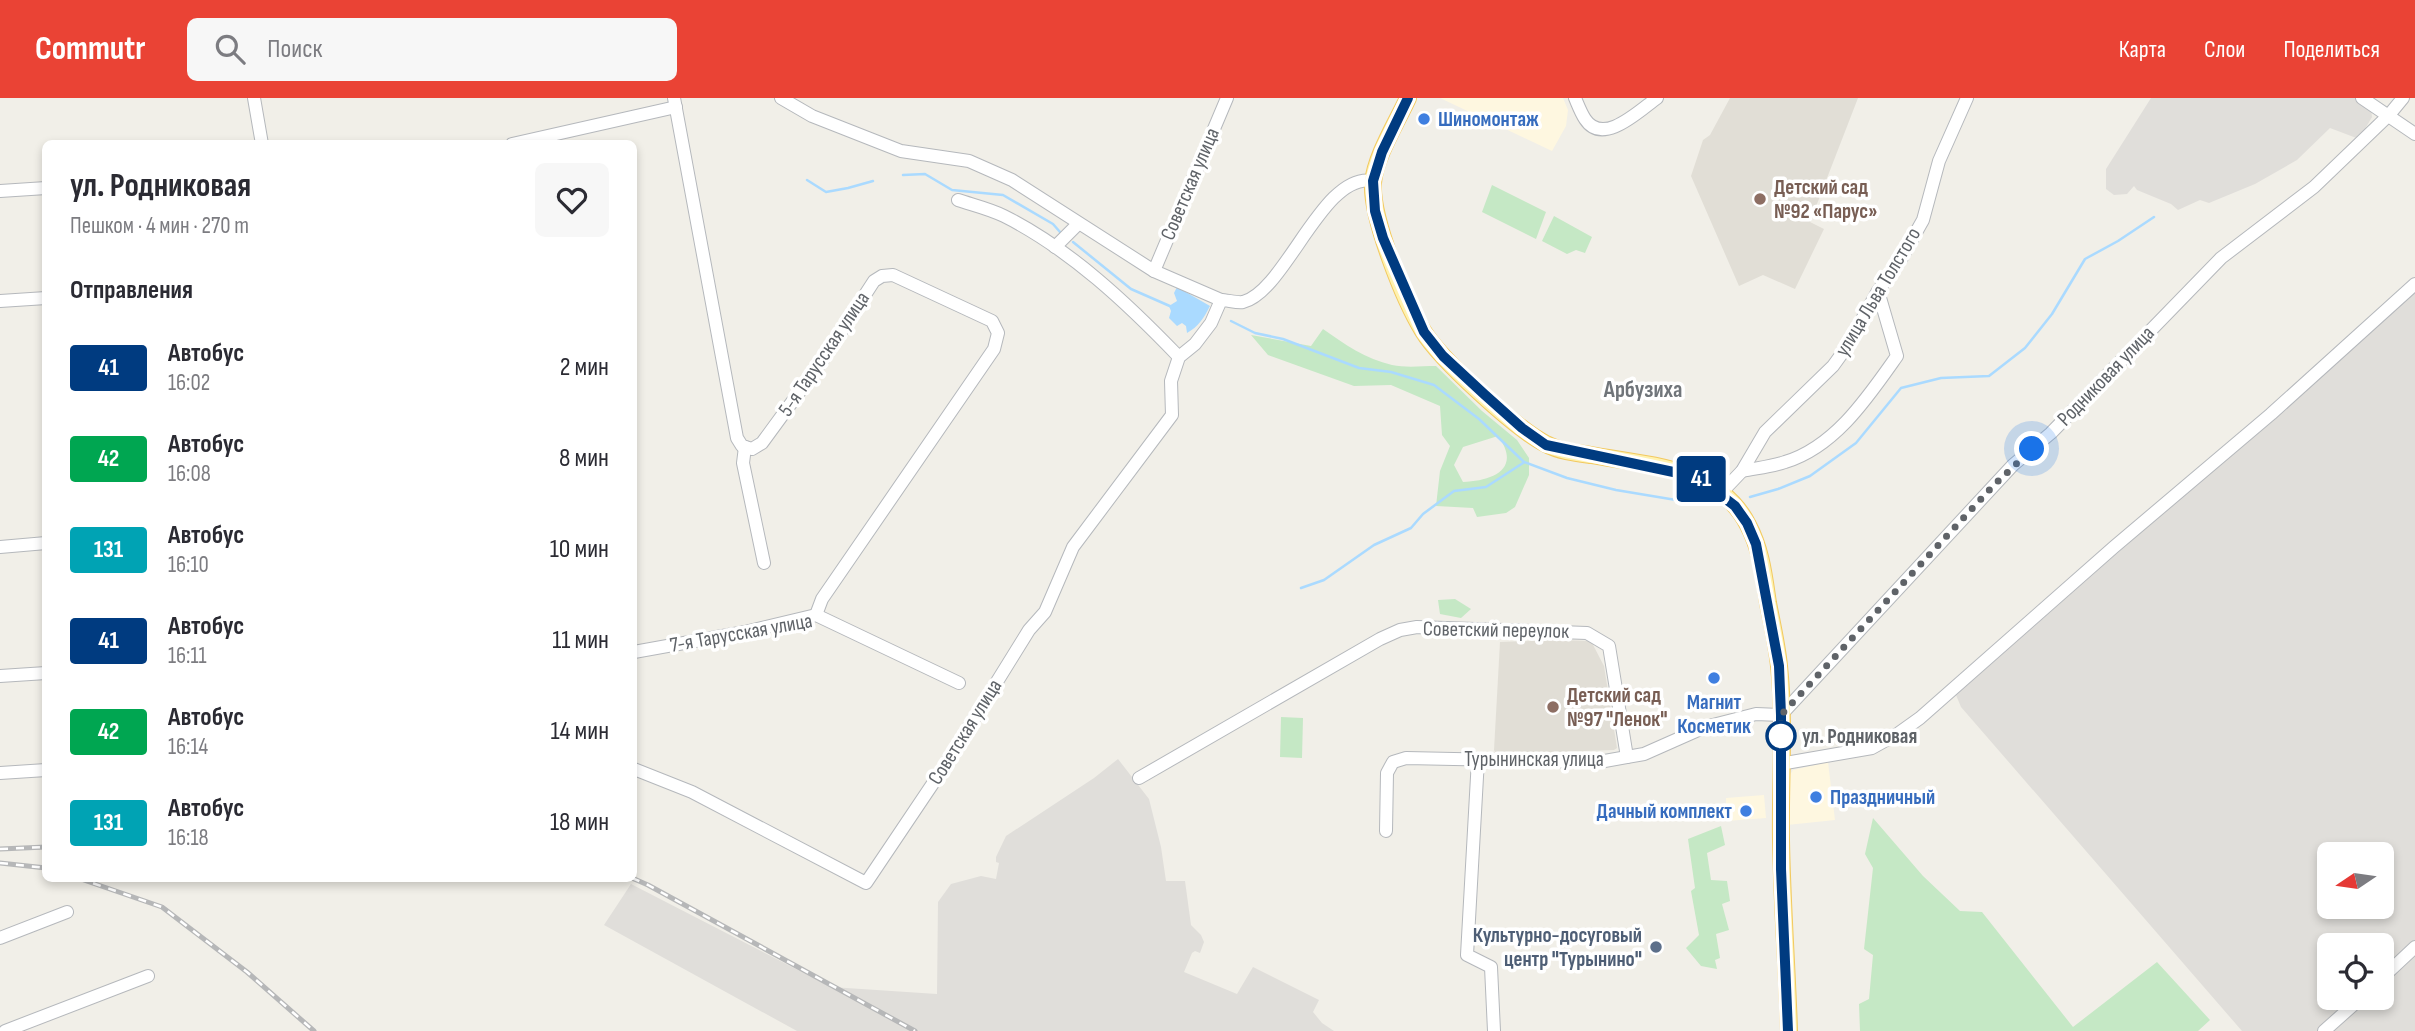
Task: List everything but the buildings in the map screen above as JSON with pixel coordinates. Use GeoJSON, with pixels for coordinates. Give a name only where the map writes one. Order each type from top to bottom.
{"type":"FeatureCollection","features":[{"type":"Feature","properties":{"kind":"main road"},"geometry":{"type":"LineString","coordinates":[[1408,98],[1382,152],[1373,181],[1375,211],[1383,238],[1424,332],[1443,356],[1484,394],[1522,428],[1546,445],[1697,477],[1721,493],[1741,514],[1756,544],[1779,666],[1781,869],[1788,1031]]}},
{"type":"Feature","properties":{"kind":"street"},"geometry":{"type":"LineString","coordinates":[[254,98],[261,140]]}},
{"type":"Feature","properties":{"kind":"street","name":"Советская улица"},"geometry":{"type":"LineString","coordinates":[[781,98],[812,116],[901,150],[969,161],[1012,180],[1154,271],[1221,300]]}},
{"type":"Feature","properties":{"kind":"street","name":"Советская улица"},"geometry":{"type":"LineString","coordinates":[[1154,271],[1227,98]]}},
{"type":"Feature","properties":{"kind":"street"},"geometry":{"type":"LineString","coordinates":[[1575,98],[1586,121],[1595,128],[1604,129],[1615,128],[1657,98]]}},
{"type":"Feature","properties":{"kind":"street","name":"улица Льва Толстого"},"geometry":{"type":"LineString","coordinates":[[1721,493],[1742,471],[1765,432],[1833,366],[1846,348],[1923,220],[1939,161],[1967,98]]}},
{"type":"Feature","properties":{"kind":"street"},"geometry":{"type":"LineString","coordinates":[[2362,98],[2415,134]]}},
{"type":"Feature","properties":{"kind":"street","name":"Родниковая улица"},"geometry":{"type":"LineString","coordinates":[[1781,715],[2013,465],[2051,433],[2221,258],[2314,187],[2389,115],[2403,98]]}},
{"type":"Feature","properties":{"kind":"street"},"geometry":{"type":"LineString","coordinates":[[544,140],[675,103],[737,438],[745,447],[743,463],[764,563]]}},
{"type":"Feature","properties":{"kind":"street"},"geometry":{"type":"LineString","coordinates":[[958,200],[1003,215],[1055,247],[1134,311],[1179,357],[1195,344],[1211,323],[1221,300],[1242,302],[1262,291],[1343,187],[1364,180],[1373,181]]}},
{"type":"Feature","properties":{"kind":"street"},"geometry":{"type":"LineString","coordinates":[[0,191],[42,188]]}},
{"type":"Feature","properties":{"kind":"street"},"geometry":{"type":"LineString","coordinates":[[1055,247],[1078,224]]}},
{"type":"Feature","properties":{"kind":"street","name":"5-я Тарусская улица"},"geometry":{"type":"LineString","coordinates":[[745,447],[752,449],[762,443],[822,361],[874,281],[882,276],[892,275],[992,321],[998,333],[993,349],[822,599],[816,615]]}},
{"type":"Feature","properties":{"kind":"street"},"geometry":{"type":"LineString","coordinates":[[1780,764],[1872,748],[1920,718],[2271,414],[2415,284]]}},
{"type":"Feature","properties":{"kind":"street"},"geometry":{"type":"LineString","coordinates":[[1742,471],[1787,462],[1820,445],[1860,408],[1897,356],[1878,291]]}},
{"type":"Feature","properties":{"kind":"street"},"geometry":{"type":"LineString","coordinates":[[0,301],[42,298]]}},
{"type":"Feature","properties":{"kind":"street","name":"Советская улица"},"geometry":{"type":"LineString","coordinates":[[637,770],[692,792],[866,884],[946,764],[1029,630],[1045,612],[1073,547],[1172,415],[1171,381],[1179,357]]}},
{"type":"Feature","properties":{"kind":"street"},"geometry":{"type":"LineString","coordinates":[[0,547],[42,544]]}},
{"type":"Feature","properties":{"kind":"street","name":"7-я Тарусская улица"},"geometry":{"type":"LineString","coordinates":[[637,651],[746,632],[816,615],[959,683]]}},
{"type":"Feature","properties":{"kind":"street","name":"Советский переулок"},"geometry":{"type":"LineString","coordinates":[[1139,778],[1380,639],[1400,630],[1417,627],[1561,630],[1587,633],[1601,640],[1609,646],[1627,757]]}},
{"type":"Feature","properties":{"kind":"street"},"geometry":{"type":"LineString","coordinates":[[0,676],[42,673]]}},
{"type":"Feature","properties":{"kind":"street","name":"Турынинская улица"},"geometry":{"type":"LineString","coordinates":[[1386,831],[1387,774],[1393,762],[1406,758],[1599,762],[1644,754],[1716,724],[1756,714],[1781,715]]}},
{"type":"Feature","properties":{"kind":"street"},"geometry":{"type":"LineString","coordinates":[[1478,759],[1467,955],[1491,967],[1494,1031]]}},
{"type":"Feature","properties":{"kind":"street"},"geometry":{"type":"LineString","coordinates":[[0,773],[42,770]]}},
{"type":"Feature","properties":{"kind":"street"},"geometry":{"type":"LineString","coordinates":[[0,938],[67,912]]}},
{"type":"Feature","properties":{"kind":"street"},"geometry":{"type":"LineString","coordinates":[[2394,967],[2415,947]]}},
{"type":"Feature","properties":{"kind":"street"},"geometry":{"type":"LineString","coordinates":[[5,1031],[148,976]]}},
{"type":"Feature","properties":{"kind":"street"},"geometry":{"type":"LineString","coordinates":[[2324,1031],[2348,1010]]}},
{"type":"Feature","properties":{"kind":"shaded area"},"geometry":{"type":"Polygon","coordinates":[[[1440,98],[1563,98],[1568,110],[1566,126],[1552,151],[1440,98]]]}},
{"type":"Feature","properties":{"kind":"shaded area","name":"Детский сад №92 «Парус»"},"geometry":{"type":"Polygon","coordinates":[[[1730,98],[1858,98],[1810,222],[1824,229],[1795,289],[1763,275],[1739,286],[1691,176],[1703,140],[1710,135],[1730,98]]]}},
{"type":"Feature","properties":{"kind":"shaded area"},"geometry":{"type":"Polygon","coordinates":[[[2151,98],[2355,98],[2371,108],[2372,117],[2359,139],[2330,128],[2297,160],[2255,184],[2209,203],[2200,200],[2178,210],[2134,186],[2127,194],[2114,195],[2106,189],[2106,169],[2151,98]]]}},
{"type":"Feature","properties":{"kind":"shaded area"},"geometry":{"type":"Polygon","coordinates":[[[2415,292],[2415,1031],[2242,1031],[1961,707],[1956,695],[2415,292]]]}},
{"type":"Feature","properties":{"kind":"shaded area","name":"Детский сад №97 \"Ленок\""},"geometry":{"type":"Polygon","coordinates":[[[1591,641],[1604,666],[1617,748],[1496,754],[1494,750],[1500,642],[1591,641]]]}},
{"type":"Feature","properties":{"kind":"shaded area"},"geometry":{"type":"Polygon","coordinates":[[[1118,759],[1149,799],[1166,881],[1185,881],[1191,925],[1204,942],[1200,953],[1192,953],[1184,972],[1237,994],[1253,967],[1319,1000],[1313,1012],[1322,1023],[1334,1031],[797,1031],[604,925],[631,884],[831,987],[937,994],[938,902],[951,884],[981,876],[996,879],[999,863],[996,862],[996,857],[1006,836],[1118,759]]]}},
{"type":"Feature","properties":{"kind":"shaded area"},"geometry":{"type":"Polygon","coordinates":[[[1828,762],[1835,820],[1787,825],[1786,781],[1793,770],[1828,762]]]}},
{"type":"Feature","properties":{"kind":"shaded area","name":"Дачный комплект"},"geometry":{"type":"Polygon","coordinates":[[[1764,795],[1766,818],[1726,821],[1726,798],[1764,795]]]}},
{"type":"Feature","properties":{"kind":"green space"},"geometry":{"type":"Polygon","coordinates":[[[1492,185],[1546,212],[1536,239],[1482,212],[1492,185]]]}},
{"type":"Feature","properties":{"kind":"green space"},"geometry":{"type":"Polygon","coordinates":[[[1554,216],[1592,237],[1585,253],[1576,250],[1567,254],[1542,241],[1554,216]]]}},
{"type":"Feature","properties":{"kind":"green space"},"geometry":{"type":"Polygon","coordinates":[[[1323,329],[1356,350],[1382,362],[1403,366],[1436,366],[1482,411],[1517,440],[1529,458],[1529,475],[1515,507],[1506,513],[1477,517],[1473,508],[1436,506],[1440,471],[1450,446],[1442,435],[1440,406],[1391,385],[1354,386],[1268,355],[1251,335],[1311,346],[1323,329]],[[1498,436],[1463,447],[1454,465],[1463,482],[1484,479],[1501,471],[1507,457],[1505,447],[1498,436]]]}},
{"type":"Feature","properties":{"kind":"green space"},"geometry":{"type":"Polygon","coordinates":[[[1455,599],[1471,609],[1461,618],[1440,614],[1438,600],[1455,599]]]}},
{"type":"Feature","properties":{"kind":"green space"},"geometry":{"type":"Polygon","coordinates":[[[1281,717],[1303,718],[1302,758],[1280,757],[1281,717]]]}},
{"type":"Feature","properties":{"kind":"green space"},"geometry":{"type":"Polygon","coordinates":[[[1873,818],[1923,876],[1960,911],[1982,912],[2073,1027],[2157,962],[2210,1020],[2198,1031],[1860,1031],[1859,1004],[1869,999],[1873,955],[1864,949],[1873,868],[1865,854],[1873,818]]]}},
{"type":"Feature","properties":{"kind":"green space"},"geometry":{"type":"Polygon","coordinates":[[[1721,826],[1725,845],[1707,853],[1711,880],[1727,881],[1730,901],[1722,904],[1729,930],[1716,934],[1720,958],[1715,960],[1717,969],[1701,966],[1686,948],[1699,935],[1691,891],[1695,888],[1688,839],[1721,826]]]}},
{"type":"Feature","properties":{"kind":"water"},"geometry":{"type":"Polygon","coordinates":[[[1177,287],[1210,306],[1200,322],[1187,333],[1186,326],[1182,323],[1177,326],[1169,318],[1169,306],[1177,301],[1174,293],[1177,287]]]}},
{"type":"Feature","properties":{"kind":"waterway"},"geometry":{"type":"LineString","coordinates":[[903,175],[925,174],[952,190],[1003,195],[1053,224],[1060,232]]}},
{"type":"Feature","properties":{"kind":"waterway"},"geometry":{"type":"LineString","coordinates":[[807,180],[826,192],[873,181]]}},
{"type":"Feature","properties":{"kind":"waterway"},"geometry":{"type":"LineString","coordinates":[[1750,497],[1810,476],[1856,443],[1901,388],[1941,378],[1989,376],[2025,348],[2052,314],[2085,259],[2154,217]]}},
{"type":"Feature","properties":{"kind":"waterway"},"geometry":{"type":"LineString","coordinates":[[1073,242],[1131,289],[1172,307]]}},
{"type":"Feature","properties":{"kind":"waterway"},"geometry":{"type":"LineString","coordinates":[[1231,321],[1255,333],[1283,339],[1359,368],[1391,372],[1434,385],[1479,419],[1524,462],[1567,478],[1616,490],[1682,501]]}},
{"type":"Feature","properties":{"kind":"waterway"},"geometry":{"type":"LineString","coordinates":[[1301,588],[1324,580],[1374,545],[1411,528],[1423,514],[1454,491],[1486,487],[1523,463]]}},
{"type":"Feature","properties":{"kind":"railway"},"geometry":{"type":"LineString","coordinates":[[0,849],[42,847]]}},
{"type":"Feature","properties":{"kind":"railway"},"geometry":{"type":"LineString","coordinates":[[0,863],[42,868]]}},
{"type":"Feature","properties":{"kind":"railway"},"geometry":{"type":"LineString","coordinates":[[637,880],[915,1031]]}},
{"type":"Feature","properties":{"kind":"railway"},"geometry":{"type":"LineString","coordinates":[[90,882],[162,907],[247,972],[314,1031]]}},
{"type":"Feature","properties":{"kind":"bus line","name":"41"},"geometry":{"type":"LineString","coordinates":[[1408,98],[1382,152],[1373,181],[1375,211],[1383,238],[1424,332],[1443,356],[1484,394],[1522,428],[1546,445],[1697,477],[1735,506],[1747,523],[1756,544],[1763,569],[1779,666],[1781,869],[1788,1031]]}},
{"type":"Feature","properties":{"kind":"place","name":"Шиномонтаж"},"geometry":{"type":"Point","coordinates":[1424,119]}},
{"type":"Feature","properties":{"kind":"place","name":"Детский сад №92 «Парус»"},"geometry":{"type":"Point","coordinates":[1760,199]}},
{"type":"Feature","properties":{"kind":"place","name":"Магнит Косметик"},"geometry":{"type":"Point","coordinates":[1714,678]}},
{"type":"Feature","properties":{"kind":"place","name":"Детский сад №97 \"Ленок\""},"geometry":{"type":"Point","coordinates":[1553,707]}},
{"type":"Feature","properties":{"kind":"place","name":"ул. Родниковая"},"geometry":{"type":"Point","coordinates":[1781,736]}},
{"type":"Feature","properties":{"kind":"place","name":"Праздничный"},"geometry":{"type":"Point","coordinates":[1816,797]}},
{"type":"Feature","properties":{"kind":"place","name":"Дачный комплект"},"geometry":{"type":"Point","coordinates":[1746,811]}},
{"type":"Feature","properties":{"kind":"place","name":"Культурно-досуговый центр \"Турынино\""},"geometry":{"type":"Point","coordinates":[1656,947]}},
{"type":"Feature","properties":{"kind":"district","name":"Арбузиха"},"geometry":{"type":"Point","coordinates":[1643,390]}},
{"type":"Feature","properties":{"kind":"route"},"geometry":{"type":"LineString","coordinates":[[1781,736],[1781,715],[1994,485],[2032,449]]}}]}
